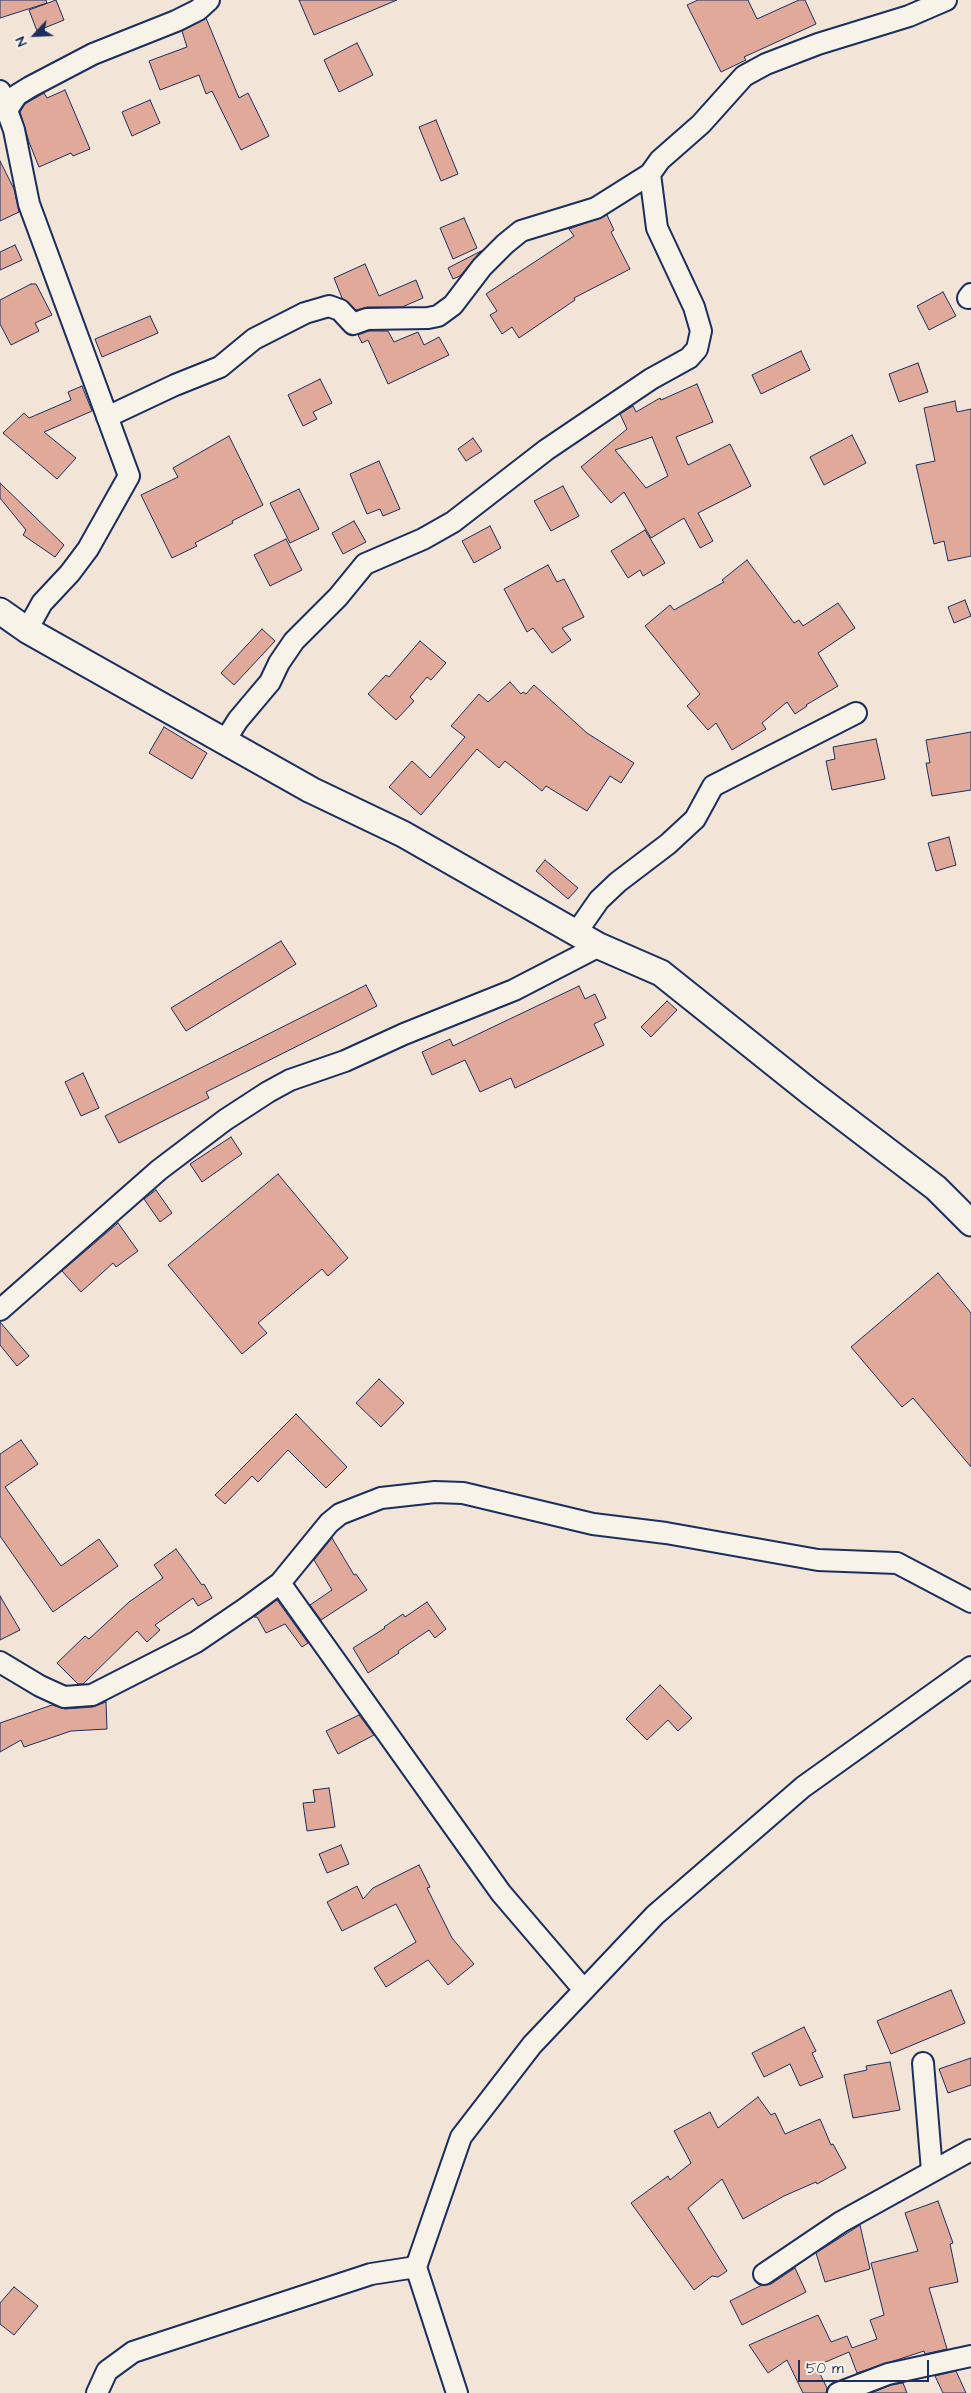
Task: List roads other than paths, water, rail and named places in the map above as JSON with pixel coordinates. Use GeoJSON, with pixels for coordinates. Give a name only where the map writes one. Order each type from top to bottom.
{"type":"FeatureCollection","features":[{"type":"Feature","properties":{"kind":"street"},"geometry":{"type":"LineString","coordinates":[[7,110],[17,95],[30,87],[92,54],[176,21],[198,10],[209,0]]}},
{"type":"Feature","properties":{"kind":"street"},"geometry":{"type":"LineString","coordinates":[[107,417],[175,385],[220,367],[254,339],[305,313],[329,306],[340,310],[352,324],[367,319],[428,318],[438,316],[452,305],[482,267],[521,231],[596,208],[650,174],[660,160],[701,124],[744,76],[766,64],[818,44],[909,16],[946,0]]}},
{"type":"Feature","properties":{"kind":"street"},"geometry":{"type":"LineString","coordinates":[[0,91],[7,110],[30,204],[129,476],[88,549],[70,573],[42,603],[26,630]]}},
{"type":"Feature","properties":{"kind":"street"},"geometry":{"type":"LineString","coordinates":[[224,742],[238,720],[270,682],[279,663],[294,641],[338,598],[357,571],[365,564],[422,539],[453,522],[546,450],[651,379],[689,358],[697,349],[701,331],[694,307],[657,228],[650,174]]}},
{"type":"Feature","properties":{"kind":"street"},"geometry":{"type":"LineString","coordinates":[[0,611],[26,630],[311,790],[403,834],[599,946],[661,973],[810,1092],[936,1188],[971,1223]]}},
{"type":"Feature","properties":{"kind":"street"},"geometry":{"type":"LineString","coordinates":[[576,932],[599,900],[618,882],[668,844],[695,819],[713,786],[856,713]]}},
{"type":"Feature","properties":{"kind":"street"},"geometry":{"type":"LineString","coordinates":[[0,1310],[159,1170],[224,1120],[268,1092],[290,1080],[345,1062],[404,1034],[514,990],[599,946]]}},
{"type":"Feature","properties":{"kind":"street"},"geometry":{"type":"LineString","coordinates":[[0,1662],[40,1686],[64,1697],[92,1695],[196,1642],[280,1583],[329,1523],[340,1514],[381,1498],[435,1492],[463,1493],[593,1524],[666,1533],[818,1560],[897,1562],[971,1602]]}},
{"type":"Feature","properties":{"kind":"street"},"geometry":{"type":"LineString","coordinates":[[280,1583],[501,1893],[584,1990]]}},
{"type":"Feature","properties":{"kind":"street"},"geometry":{"type":"LineString","coordinates":[[457,2393],[416,2267],[461,2137],[532,2045],[655,1915],[803,1788],[971,1668]]}},
{"type":"Feature","properties":{"kind":"street"},"geometry":{"type":"LineString","coordinates":[[923,2063],[932,2171]]}},
{"type":"Feature","properties":{"kind":"street"},"geometry":{"type":"LineString","coordinates":[[764,2274],[841,2222],[971,2150]]}},
{"type":"Feature","properties":{"kind":"street"},"geometry":{"type":"LineString","coordinates":[[97,2393],[107,2371],[133,2352],[371,2274],[416,2267]]}},
{"type":"Feature","properties":{"kind":"street"},"geometry":{"type":"LineString","coordinates":[[838,2393],[888,2374],[971,2356]]}}]}
